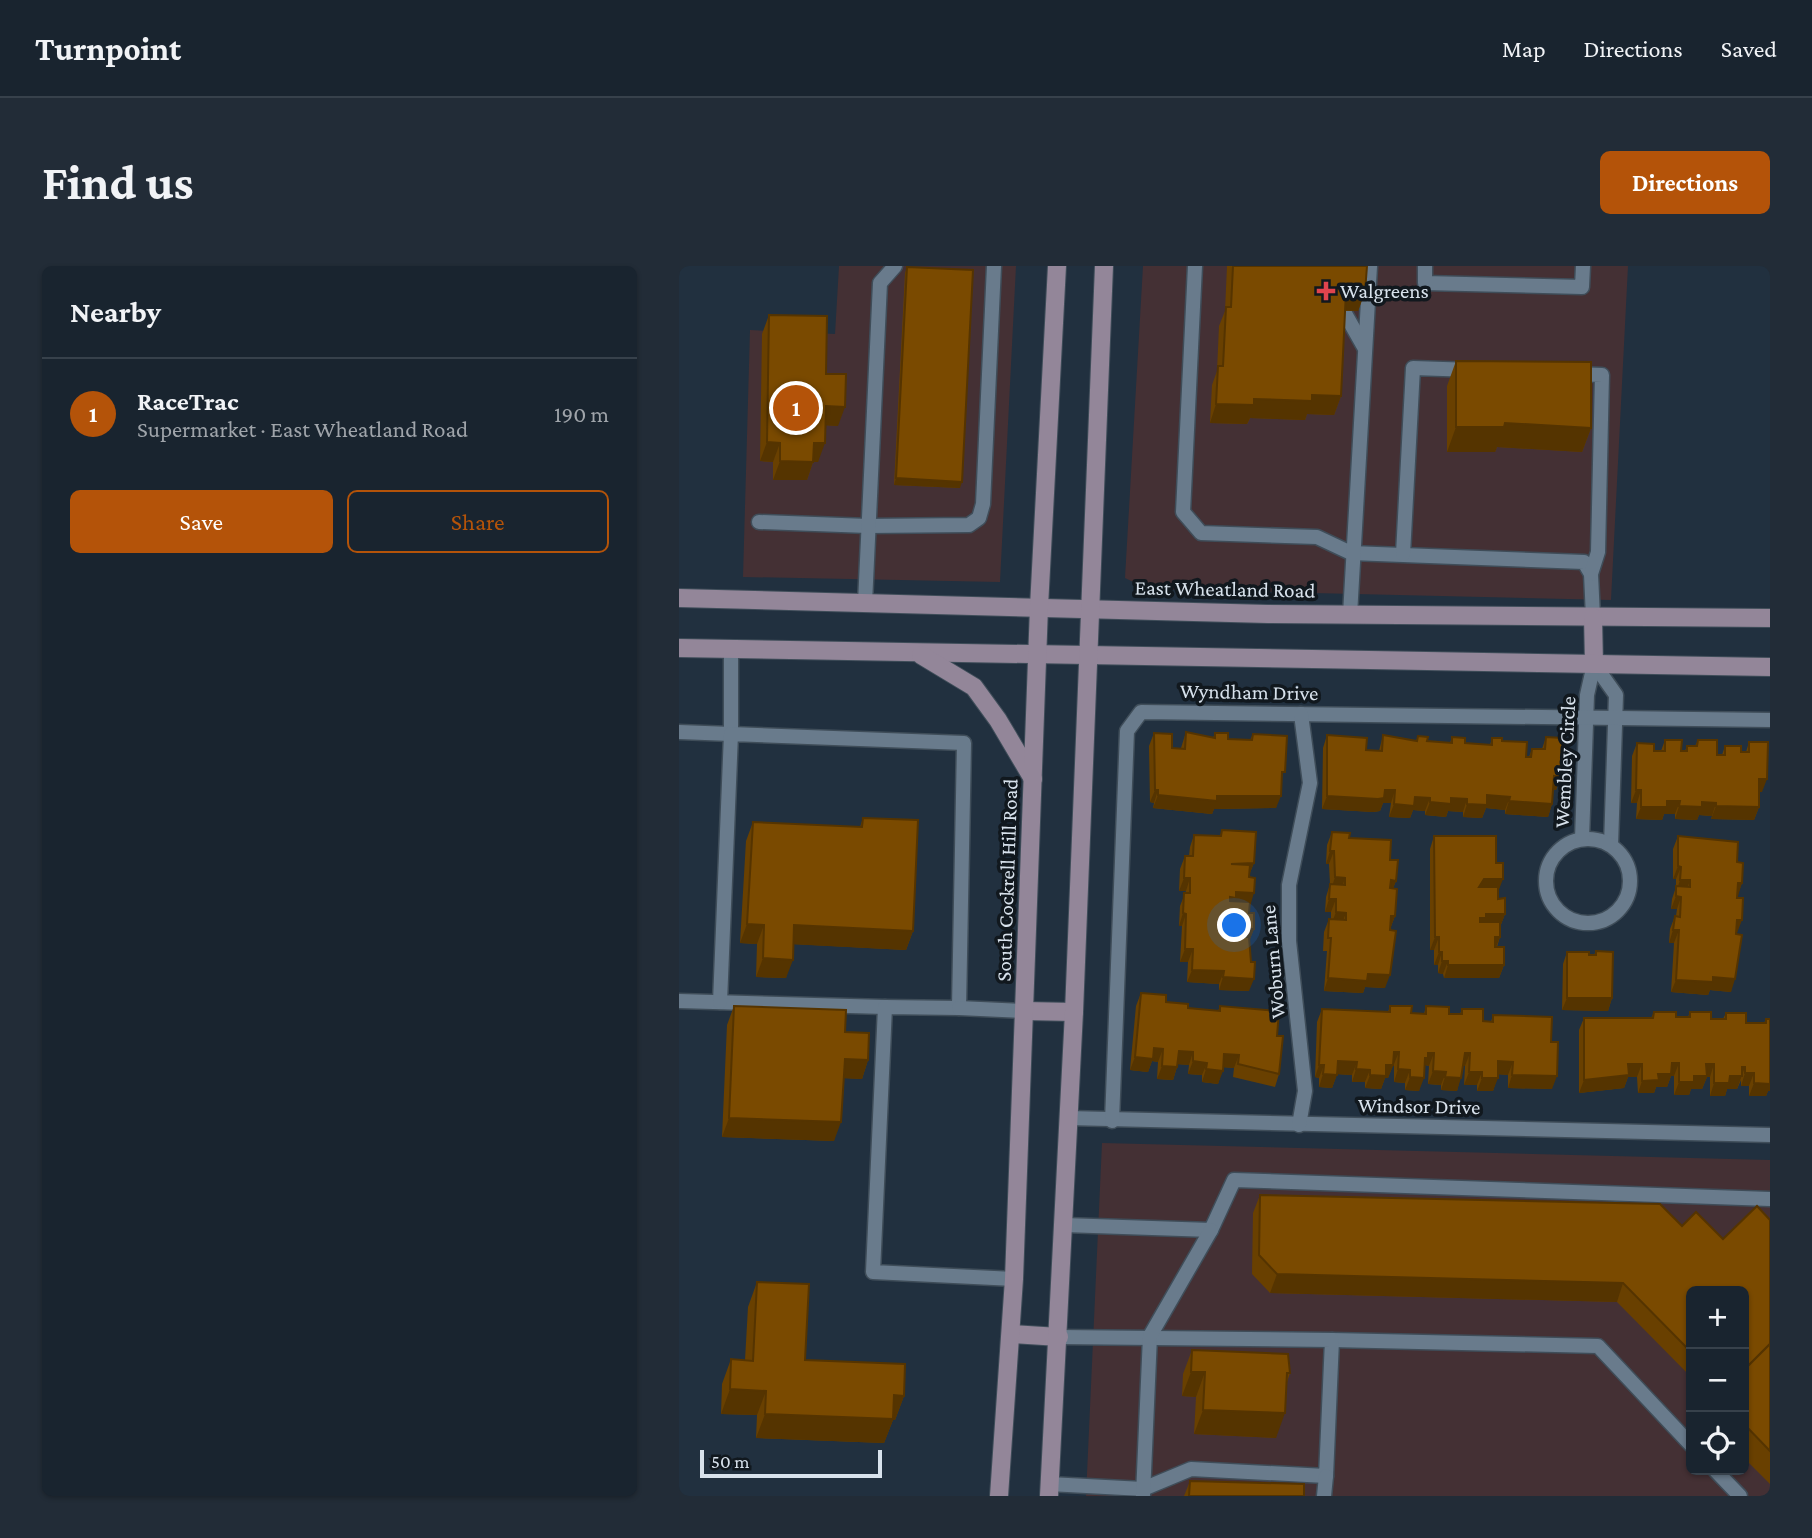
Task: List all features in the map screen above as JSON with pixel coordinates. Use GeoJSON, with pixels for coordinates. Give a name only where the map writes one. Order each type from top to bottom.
{"type":"FeatureCollection","features":[{"type":"Feature","properties":{"kind":"main road","name":"South Cockrell Hill Road"},"geometry":{"type":"LineString","coordinates":[[999,1496],[1014,1279],[1039,607],[1057,266]]}},
{"type":"Feature","properties":{"kind":"main road"},"geometry":{"type":"LineString","coordinates":[[1049,1490],[1074,1012],[1104,266]]}},
{"type":"Feature","properties":{"kind":"main road","name":"East Wheatland Road"},"geometry":{"type":"LineString","coordinates":[[679,598],[1350,615],[1770,618]]}},
{"type":"Feature","properties":{"kind":"main road"},"geometry":{"type":"LineString","coordinates":[[1593,617],[1594,664]]}},
{"type":"Feature","properties":{"kind":"main road"},"geometry":{"type":"LineString","coordinates":[[679,648],[1770,667]]}},
{"type":"Feature","properties":{"kind":"main road"},"geometry":{"type":"LineString","coordinates":[[918,653],[974,687],[998,720],[1034,780]]}},
{"type":"Feature","properties":{"kind":"main road"},"geometry":{"type":"LineString","coordinates":[[1025,1011],[1074,1012]]}},
{"type":"Feature","properties":{"kind":"main road"},"geometry":{"type":"LineString","coordinates":[[1011,1334],[1059,1337]]}},
{"type":"Feature","properties":{"kind":"lane"},"geometry":{"type":"LineString","coordinates":[[865,603],[880,283],[895,266]]}},
{"type":"Feature","properties":{"kind":"lane"},"geometry":{"type":"LineString","coordinates":[[759,522],[869,526],[969,525],[979,518],[983,504],[994,266]]}},
{"type":"Feature","properties":{"kind":"lane"},"geometry":{"type":"LineString","coordinates":[[1195,266],[1183,512],[1201,533],[1317,537],[1351,553],[1566,559],[1584,562],[1591,574]]}},
{"type":"Feature","properties":{"kind":"lane"},"geometry":{"type":"LineString","coordinates":[[1350,615],[1351,553],[1370,266]]}},
{"type":"Feature","properties":{"kind":"lane"},"geometry":{"type":"LineString","coordinates":[[1425,266],[1425,283],[1582,287],[1583,266]]}},
{"type":"Feature","properties":{"kind":"lane"},"geometry":{"type":"LineString","coordinates":[[1343,310],[1365,348]]}},
{"type":"Feature","properties":{"kind":"lane"},"geometry":{"type":"LineString","coordinates":[[1403,554],[1413,368],[1494,371]]}},
{"type":"Feature","properties":{"kind":"lane"},"geometry":{"type":"LineString","coordinates":[[1562,374],[1602,375],[1598,552],[1591,574],[1593,617]]}},
{"type":"Feature","properties":{"kind":"lane"},"geometry":{"type":"LineString","coordinates":[[720,1002],[731,734],[731,649]]}},
{"type":"Feature","properties":{"kind":"lane","name":"Wembley Circle"},"geometry":{"type":"LineString","coordinates":[[1583,839],[1587,695],[1594,664]]}},
{"type":"Feature","properties":{"kind":"lane","name":"Wembley Circle"},"geometry":{"type":"LineString","coordinates":[[1594,664],[1616,695],[1611,845]]}},
{"type":"Feature","properties":{"kind":"lane","name":"Wyndham Drive"},"geometry":{"type":"LineString","coordinates":[[1112,1121],[1127,730],[1141,712],[1770,720]]}},
{"type":"Feature","properties":{"kind":"lane","name":"Woburn Lane"},"geometry":{"type":"LineString","coordinates":[[1299,1125],[1305,1091],[1289,941],[1289,885],[1310,783],[1301,714]]}},
{"type":"Feature","properties":{"kind":"lane"},"geometry":{"type":"LineString","coordinates":[[679,732],[964,743],[959,1008]]}},
{"type":"Feature","properties":{"kind":"lane","name":"Wembley Circle"},"geometry":{"type":"LineString","coordinates":[[1583,839],[1603,841],[1611,845],[1628,866],[1631,878],[1625,901],[1618,911],[1597,922],[1575,921],[1564,916],[1550,899],[1546,875],[1556,852],[1583,839]]}},
{"type":"Feature","properties":{"kind":"lane"},"geometry":{"type":"LineString","coordinates":[[679,1001],[1025,1011]]}},
{"type":"Feature","properties":{"kind":"lane"},"geometry":{"type":"LineString","coordinates":[[885,1007],[873,1272],[1014,1279]]}},
{"type":"Feature","properties":{"kind":"lane","name":"Windsor Drive"},"geometry":{"type":"LineString","coordinates":[[1068,1118],[1770,1135]]}},
{"type":"Feature","properties":{"kind":"lane"},"geometry":{"type":"LineString","coordinates":[[1143,1492],[1150,1336],[1211,1230],[1234,1180],[1770,1199]]}},
{"type":"Feature","properties":{"kind":"lane"},"geometry":{"type":"LineString","coordinates":[[1064,1225],[1211,1230]]}},
{"type":"Feature","properties":{"kind":"lane"},"geometry":{"type":"LineString","coordinates":[[1059,1337],[1150,1336],[1598,1346],[1686,1440]]}},
{"type":"Feature","properties":{"kind":"lane"},"geometry":{"type":"LineString","coordinates":[[1324,1496],[1332,1340]]}},
{"type":"Feature","properties":{"kind":"lane"},"geometry":{"type":"LineString","coordinates":[[1049,1490],[1143,1492],[1191,1469],[1326,1476]]}},
{"type":"Feature","properties":{"kind":"lane"},"geometry":{"type":"LineString","coordinates":[[1720,1475],[1739,1496]]}},
{"type":"Feature","properties":{"kind":"shaded area"},"geometry":{"type":"Polygon","coordinates":[[[839,266],[1016,266],[1000,582],[743,577],[750,330],[835,334],[839,266]]]}},
{"type":"Feature","properties":{"kind":"shaded area"},"geometry":{"type":"Polygon","coordinates":[[[1143,266],[1628,266],[1611,600],[1148,589],[1125,578],[1143,266]]]}},
{"type":"Feature","properties":{"kind":"shaded area"},"geometry":{"type":"Polygon","coordinates":[[[1102,1143],[1770,1160],[1770,1496],[1086,1496],[1102,1143]]]}},
{"type":"Feature","properties":{"kind":"building","name":"Walgreens"},"geometry":{"type":"Polygon","coordinates":[[[1233,266],[1367,266],[1365,292],[1346,291],[1341,396],[1312,395],[1312,401],[1254,399],[1254,405],[1216,404],[1218,366],[1223,366],[1226,307],[1231,307],[1233,266]]]}},
{"type":"Feature","properties":{"kind":"building"},"geometry":{"type":"Polygon","coordinates":[[[907,267],[973,270],[962,482],[896,478],[907,267]]]}},
{"type":"Feature","properties":{"kind":"building"},"geometry":{"type":"Polygon","coordinates":[[[769,315],[827,316],[826,374],[846,374],[845,407],[826,406],[825,443],[814,443],[813,462],[780,461],[780,443],[767,442],[769,315]]]}},
{"type":"Feature","properties":{"kind":"building"},"geometry":{"type":"Polygon","coordinates":[[[1456,361],[1591,362],[1591,428],[1505,423],[1504,427],[1456,427],[1456,361]]]}},
{"type":"Feature","properties":{"kind":"building"},"geometry":{"type":"Polygon","coordinates":[[[1186,732],[1215,738],[1215,733],[1228,733],[1228,739],[1252,740],[1253,734],[1287,736],[1281,796],[1217,796],[1217,801],[1158,795],[1158,790],[1155,790],[1154,733],[1172,734],[1172,748],[1185,749],[1186,732]]]}},
{"type":"Feature","properties":{"kind":"building"},"geometry":{"type":"Polygon","coordinates":[[[1327,735],[1367,738],[1366,750],[1382,751],[1383,735],[1417,741],[1418,736],[1428,737],[1427,741],[1452,743],[1452,737],[1465,738],[1465,743],[1492,745],[1492,738],[1502,738],[1502,741],[1527,742],[1526,757],[1531,757],[1532,749],[1545,749],[1546,737],[1563,738],[1560,777],[1554,776],[1552,804],[1509,801],[1510,797],[1487,795],[1487,805],[1467,804],[1467,799],[1451,798],[1451,804],[1415,797],[1414,806],[1394,804],[1395,790],[1385,790],[1384,798],[1378,799],[1327,796],[1327,735]]]}},
{"type":"Feature","properties":{"kind":"building"},"geometry":{"type":"Polygon","coordinates":[[[1665,740],[1682,740],[1681,751],[1687,751],[1687,746],[1697,746],[1698,740],[1717,740],[1717,755],[1725,755],[1725,746],[1741,746],[1741,752],[1749,752],[1749,742],[1768,742],[1767,779],[1759,779],[1759,807],[1716,806],[1716,803],[1702,802],[1702,807],[1679,806],[1680,801],[1667,801],[1667,807],[1641,807],[1641,790],[1636,790],[1637,743],[1654,744],[1654,751],[1665,751],[1665,740]]]}},
{"type":"Feature","properties":{"kind":"building"},"geometry":{"type":"Polygon","coordinates":[[[863,818],[918,820],[913,931],[794,925],[793,960],[763,958],[764,925],[747,924],[753,822],[862,827],[863,818]]]}},
{"type":"Feature","properties":{"kind":"building"},"geometry":{"type":"Polygon","coordinates":[[[1222,830],[1256,832],[1254,863],[1231,864],[1250,865],[1249,877],[1255,878],[1254,893],[1236,892],[1236,898],[1230,897],[1230,901],[1250,902],[1249,913],[1254,913],[1254,929],[1235,928],[1235,932],[1228,931],[1228,936],[1249,937],[1251,962],[1255,962],[1254,979],[1223,977],[1224,971],[1192,970],[1193,949],[1185,949],[1184,893],[1190,893],[1190,878],[1184,878],[1185,856],[1193,856],[1194,835],[1221,836],[1222,830]]]}},
{"type":"Feature","properties":{"kind":"building"},"geometry":{"type":"Polygon","coordinates":[[[1332,832],[1350,833],[1349,838],[1391,840],[1390,860],[1398,860],[1396,881],[1391,880],[1390,888],[1397,889],[1395,916],[1391,916],[1390,930],[1396,931],[1390,975],[1368,974],[1367,981],[1328,978],[1331,938],[1328,938],[1329,919],[1346,920],[1346,913],[1336,912],[1336,899],[1329,899],[1330,884],[1345,885],[1345,878],[1335,877],[1334,851],[1330,851],[1332,832]]]}},
{"type":"Feature","properties":{"kind":"building"},"geometry":{"type":"Polygon","coordinates":[[[1434,836],[1496,836],[1496,863],[1503,863],[1503,879],[1484,879],[1479,887],[1498,887],[1498,899],[1505,898],[1505,914],[1486,914],[1486,918],[1480,918],[1480,922],[1500,922],[1500,937],[1495,937],[1495,947],[1504,947],[1504,965],[1448,965],[1448,961],[1442,961],[1439,937],[1435,937],[1434,836]]]}},
{"type":"Feature","properties":{"kind":"building"},"geometry":{"type":"Polygon","coordinates":[[[1678,836],[1738,842],[1737,862],[1743,863],[1742,883],[1738,883],[1737,898],[1743,898],[1742,920],[1737,920],[1736,934],[1742,935],[1735,979],[1713,977],[1713,982],[1676,980],[1679,930],[1673,930],[1675,916],[1680,917],[1681,897],[1676,896],[1676,886],[1690,887],[1690,880],[1680,880],[1678,836]]]}},
{"type":"Feature","properties":{"kind":"building"},"geometry":{"type":"Polygon","coordinates":[[[1596,951],[1613,952],[1612,998],[1567,998],[1567,952],[1589,952],[1589,955],[1596,955],[1596,951]]]}},
{"type":"Feature","properties":{"kind":"building"},"geometry":{"type":"Polygon","coordinates":[[[1141,993],[1166,995],[1166,1002],[1188,1004],[1188,1008],[1220,1011],[1220,1006],[1279,1011],[1277,1036],[1283,1036],[1279,1074],[1238,1064],[1239,1055],[1224,1054],[1223,1071],[1206,1069],[1207,1063],[1193,1061],[1193,1052],[1179,1051],[1177,1067],[1162,1066],[1163,1049],[1154,1048],[1153,1059],[1135,1057],[1141,993]]]}},
{"type":"Feature","properties":{"kind":"building"},"geometry":{"type":"Polygon","coordinates":[[[734,1006],[846,1010],[845,1032],[869,1033],[868,1060],[845,1059],[841,1122],[729,1118],[734,1006]]]}},
{"type":"Feature","properties":{"kind":"building"},"geometry":{"type":"Polygon","coordinates":[[[1390,1006],[1412,1006],[1411,1013],[1426,1014],[1426,1006],[1449,1007],[1449,1014],[1462,1014],[1462,1009],[1483,1009],[1483,1021],[1493,1022],[1493,1015],[1552,1017],[1551,1042],[1558,1042],[1557,1076],[1512,1075],[1513,1062],[1498,1061],[1498,1078],[1482,1078],[1482,1072],[1469,1072],[1470,1053],[1465,1053],[1461,1078],[1445,1077],[1446,1072],[1433,1071],[1434,1053],[1428,1053],[1428,1058],[1425,1058],[1424,1078],[1410,1077],[1410,1070],[1398,1069],[1399,1052],[1394,1052],[1393,1065],[1386,1065],[1386,1076],[1370,1075],[1370,1070],[1356,1069],[1357,1062],[1338,1061],[1337,1075],[1323,1074],[1324,1065],[1319,1065],[1322,1009],[1390,1012],[1390,1006]]]}},
{"type":"Feature","properties":{"kind":"building"},"geometry":{"type":"Polygon","coordinates":[[[1654,1012],[1676,1012],[1676,1017],[1690,1017],[1690,1012],[1711,1012],[1711,1019],[1726,1019],[1726,1013],[1746,1013],[1746,1023],[1766,1023],[1766,1019],[1770,1019],[1770,1084],[1754,1083],[1754,1073],[1745,1073],[1745,1067],[1742,1067],[1742,1076],[1730,1076],[1729,1083],[1714,1083],[1714,1064],[1706,1064],[1707,1076],[1694,1076],[1694,1082],[1679,1082],[1679,1063],[1672,1063],[1671,1074],[1658,1074],[1659,1080],[1642,1081],[1642,1064],[1628,1064],[1629,1075],[1584,1080],[1584,1018],[1653,1018],[1654,1012]]]}},
{"type":"Feature","properties":{"kind":"building"},"geometry":{"type":"Polygon","coordinates":[[[1260,1195],[1660,1204],[1682,1226],[1696,1212],[1723,1239],[1757,1206],[1770,1220],[1770,1344],[1749,1365],[1749,1286],[1686,1286],[1686,1347],[1623,1283],[1277,1274],[1259,1255],[1260,1195]]]}},
{"type":"Feature","properties":{"kind":"building"},"geometry":{"type":"Polygon","coordinates":[[[757,1282],[809,1284],[805,1360],[905,1364],[904,1396],[894,1395],[893,1419],[765,1414],[766,1391],[730,1389],[731,1359],[753,1361],[757,1282]]]}},
{"type":"Feature","properties":{"kind":"building"},"geometry":{"type":"Polygon","coordinates":[[[1770,1344],[1770,1451],[1749,1429],[1749,1365],[1770,1344]]]}},
{"type":"Feature","properties":{"kind":"building"},"geometry":{"type":"Polygon","coordinates":[[[1192,1350],[1288,1354],[1290,1373],[1287,1373],[1285,1413],[1203,1410],[1205,1372],[1191,1372],[1192,1350]]]}},
{"type":"Feature","properties":{"kind":"building"},"geometry":{"type":"Polygon","coordinates":[[[1190,1481],[1304,1484],[1304,1496],[1189,1496],[1190,1481]]]}},
{"type":"Feature","properties":{"kind":"place","name":"Walgreens"},"geometry":{"type":"Point","coordinates":[1326,291]}},
{"type":"Feature","properties":{"kind":"place","name":"RaceTrac"},"geometry":{"type":"Point","coordinates":[796,408]}}]}
